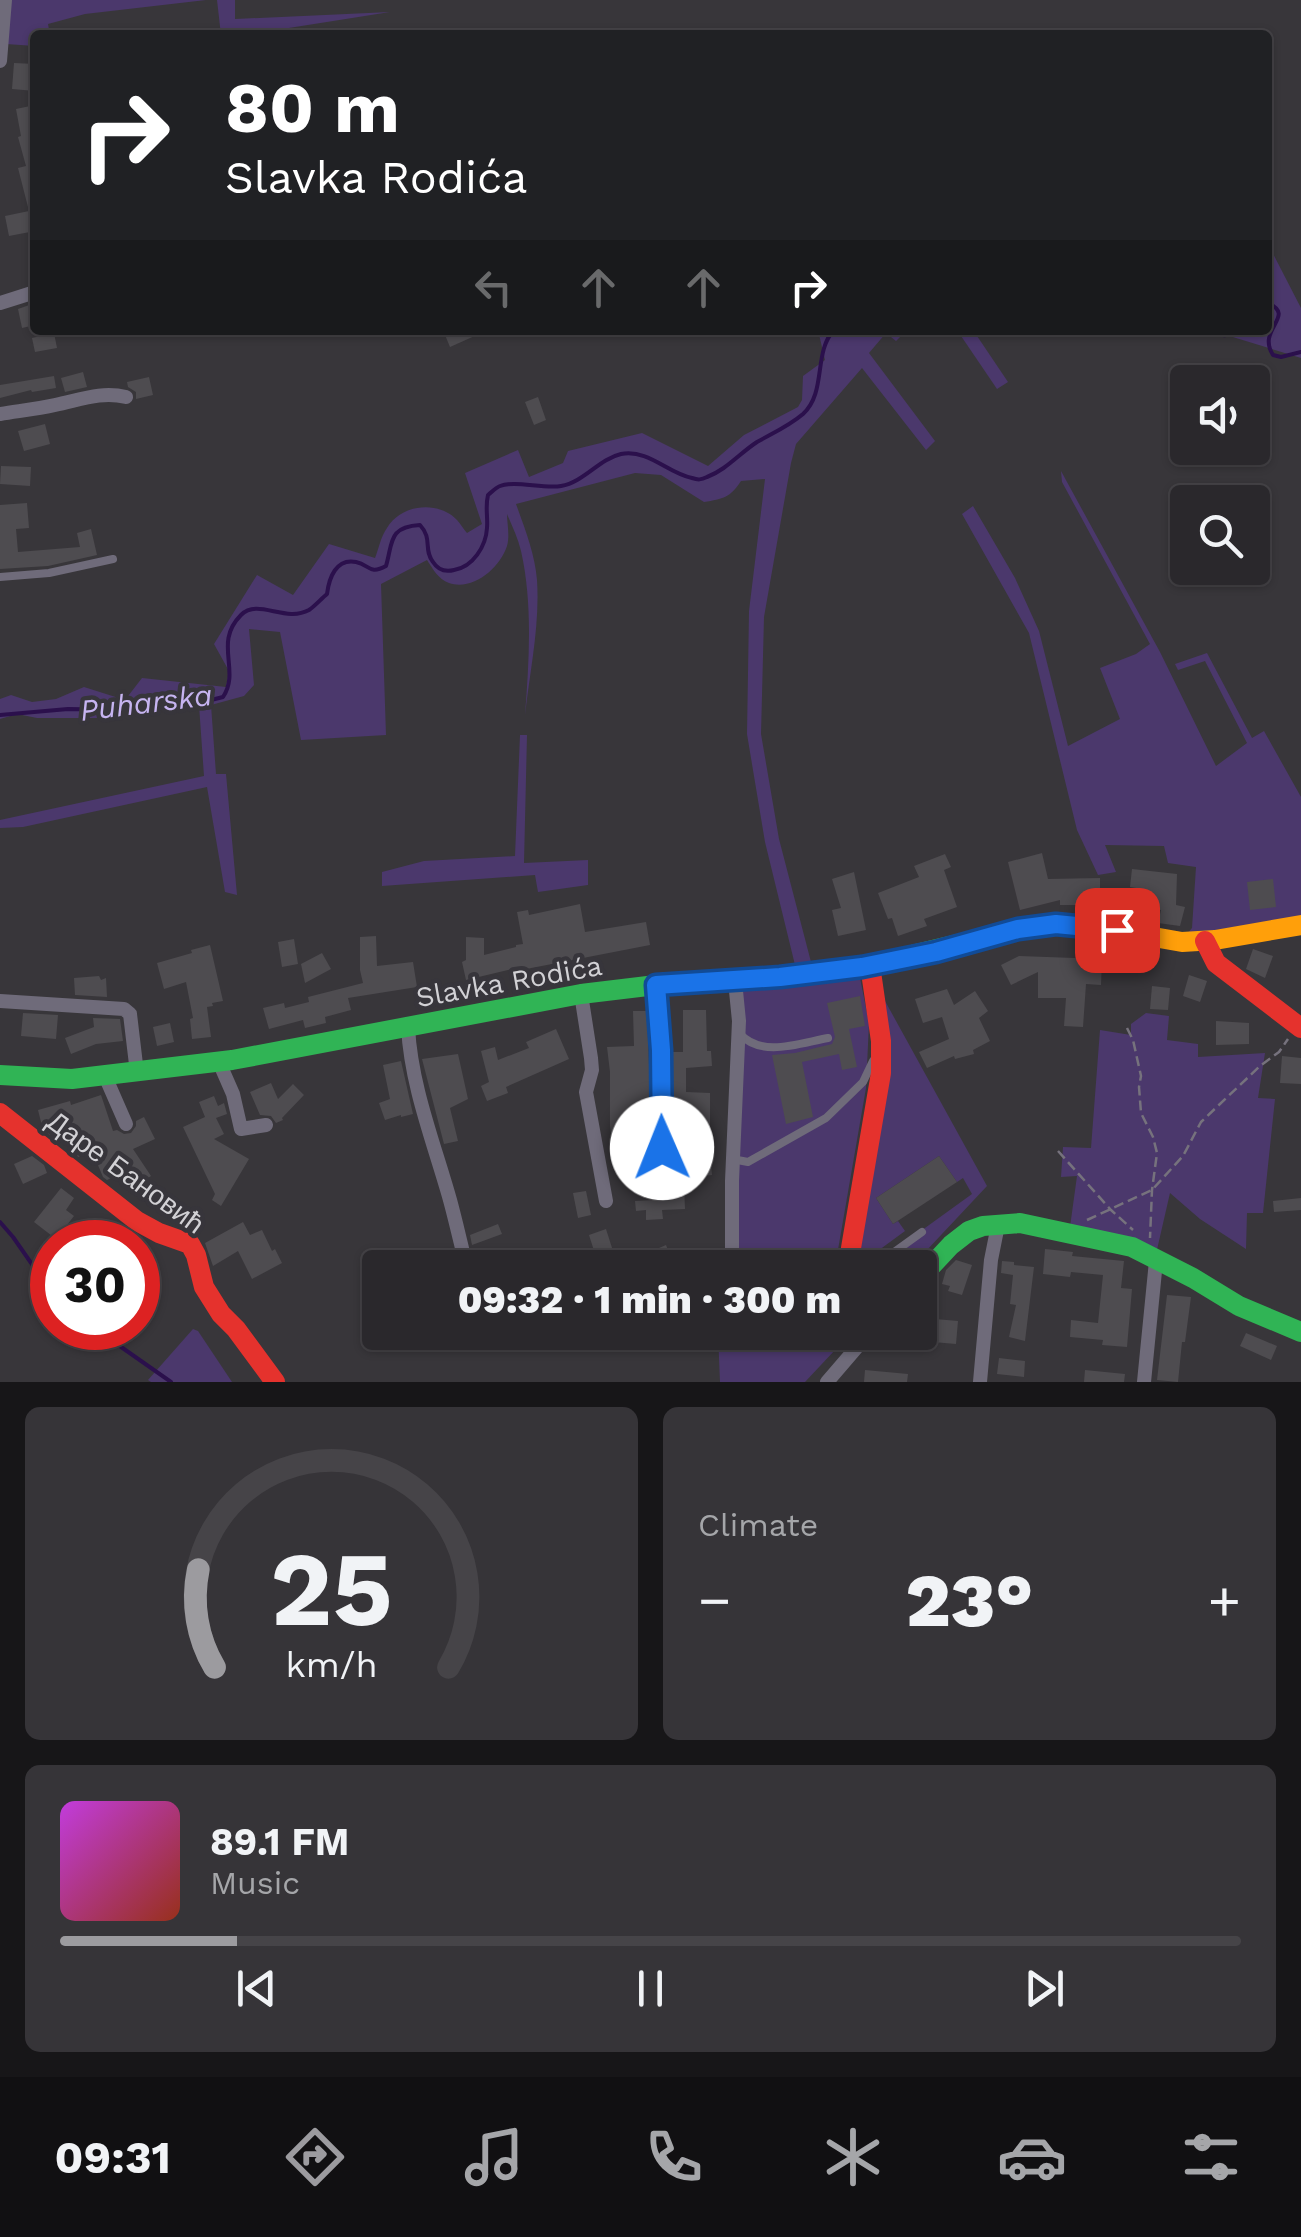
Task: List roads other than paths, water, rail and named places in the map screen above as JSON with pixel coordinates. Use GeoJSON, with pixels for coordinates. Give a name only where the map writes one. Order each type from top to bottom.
{"type":"FeatureCollection","features":[{"type":"Feature","properties":{"kind":"main road","name":"Slavka Rodića"},"geometry":{"type":"LineString","coordinates":[[0,1075],[72,1078],[219,1062],[580,994],[870,966],[1018,929],[1056,924],[1182,942],[1301,925]]}},
{"type":"Feature","properties":{"kind":"main road"},"geometry":{"type":"LineString","coordinates":[[1205,941],[1216,962],[1299,1026]]}},
{"type":"Feature","properties":{"kind":"main road"},"geometry":{"type":"LineString","coordinates":[[851,1250],[881,1073],[870,966]]}},
{"type":"Feature","properties":{"kind":"main road","name":"Даре Бановић"},"geometry":{"type":"LineString","coordinates":[[0,1114],[138,1221],[190,1244],[204,1287],[275,1382]]}},
{"type":"Feature","properties":{"kind":"main road"},"geometry":{"type":"LineString","coordinates":[[937,1260],[968,1231],[1020,1222],[1132,1247],[1239,1306],[1301,1332]]}},
{"type":"Feature","properties":{"kind":"street"},"geometry":{"type":"LineString","coordinates":[[0,62],[5,0]]}},
{"type":"Feature","properties":{"kind":"street"},"geometry":{"type":"LineString","coordinates":[[0,302],[30,293]]}},
{"type":"Feature","properties":{"kind":"street"},"geometry":{"type":"LineString","coordinates":[[0,414],[88,396],[126,397]]}},
{"type":"Feature","properties":{"kind":"street"},"geometry":{"type":"LineString","coordinates":[[732,1250],[738,1030],[735,981]]}},
{"type":"Feature","properties":{"kind":"street"},"geometry":{"type":"LineString","coordinates":[[656,985],[663,1181]]}},
{"type":"Feature","properties":{"kind":"street"},"geometry":{"type":"LineString","coordinates":[[580,994],[592,1070],[586,1092],[606,1201]]}},
{"type":"Feature","properties":{"kind":"street"},"geometry":{"type":"LineString","coordinates":[[0,1001],[124,1009],[130,1014],[136,1073]]}},
{"type":"Feature","properties":{"kind":"street"},"geometry":{"type":"LineString","coordinates":[[408,1027],[422,1108],[462,1250]]}},
{"type":"Feature","properties":{"kind":"street"},"geometry":{"type":"LineString","coordinates":[[219,1062],[233,1094],[241,1130],[266,1126]]}},
{"type":"Feature","properties":{"kind":"street"},"geometry":{"type":"LineString","coordinates":[[105,1076],[126,1124]]}},
{"type":"Feature","properties":{"kind":"street"},"geometry":{"type":"LineString","coordinates":[[980,1382],[998,1224]]}},
{"type":"Feature","properties":{"kind":"street"},"geometry":{"type":"LineString","coordinates":[[1144,1382],[1156,1262]]}},
{"type":"Feature","properties":{"kind":"street"},"geometry":{"type":"LineString","coordinates":[[827,1382],[855,1350]]}},
{"type":"Feature","properties":{"kind":"lane"},"geometry":{"type":"LineString","coordinates":[[0,578],[114,560]]}},
{"type":"Feature","properties":{"kind":"lane"},"geometry":{"type":"LineString","coordinates":[[738,1030],[747,1042],[770,1048],[828,1038]]}},
{"type":"Feature","properties":{"kind":"lane"},"geometry":{"type":"LineString","coordinates":[[732,1160],[748,1162],[826,1118],[862,1082],[880,1042]]}},
{"type":"Feature","properties":{"kind":"lane"},"geometry":{"type":"LineString","coordinates":[[897,1250],[922,1232]]}},
{"type":"Feature","properties":{"kind":"waterway","name":"Puharska"},"geometry":{"type":"LineString","coordinates":[[1272,306],[1279,313],[1272,331]]}},
{"type":"Feature","properties":{"kind":"waterway","name":"Puharska"},"geometry":{"type":"LineString","coordinates":[[0,715],[68,709],[124,710],[164,696],[207,701],[223,697],[229,677],[229,636],[241,615],[255,609],[291,614],[309,610],[327,594],[332,576],[343,563],[356,562],[373,569],[386,566],[394,537],[410,526],[420,525],[424,530],[430,557],[437,567],[448,571],[461,568],[473,560],[484,542],[488,495],[500,486],[561,486],[613,457],[631,453],[694,479],[714,474],[803,414],[815,395],[831,335]]}},
{"type":"Feature","properties":{"kind":"waterway","name":"Puharska"},"geometry":{"type":"LineString","coordinates":[[1270,335],[1273,355],[1301,352]]}},
{"type":"Feature","properties":{"kind":"waterway"},"geometry":{"type":"LineString","coordinates":[[0,1222],[30,1261]]}},
{"type":"Feature","properties":{"kind":"waterway"},"geometry":{"type":"LineString","coordinates":[[125,1350],[171,1382]]}}]}
